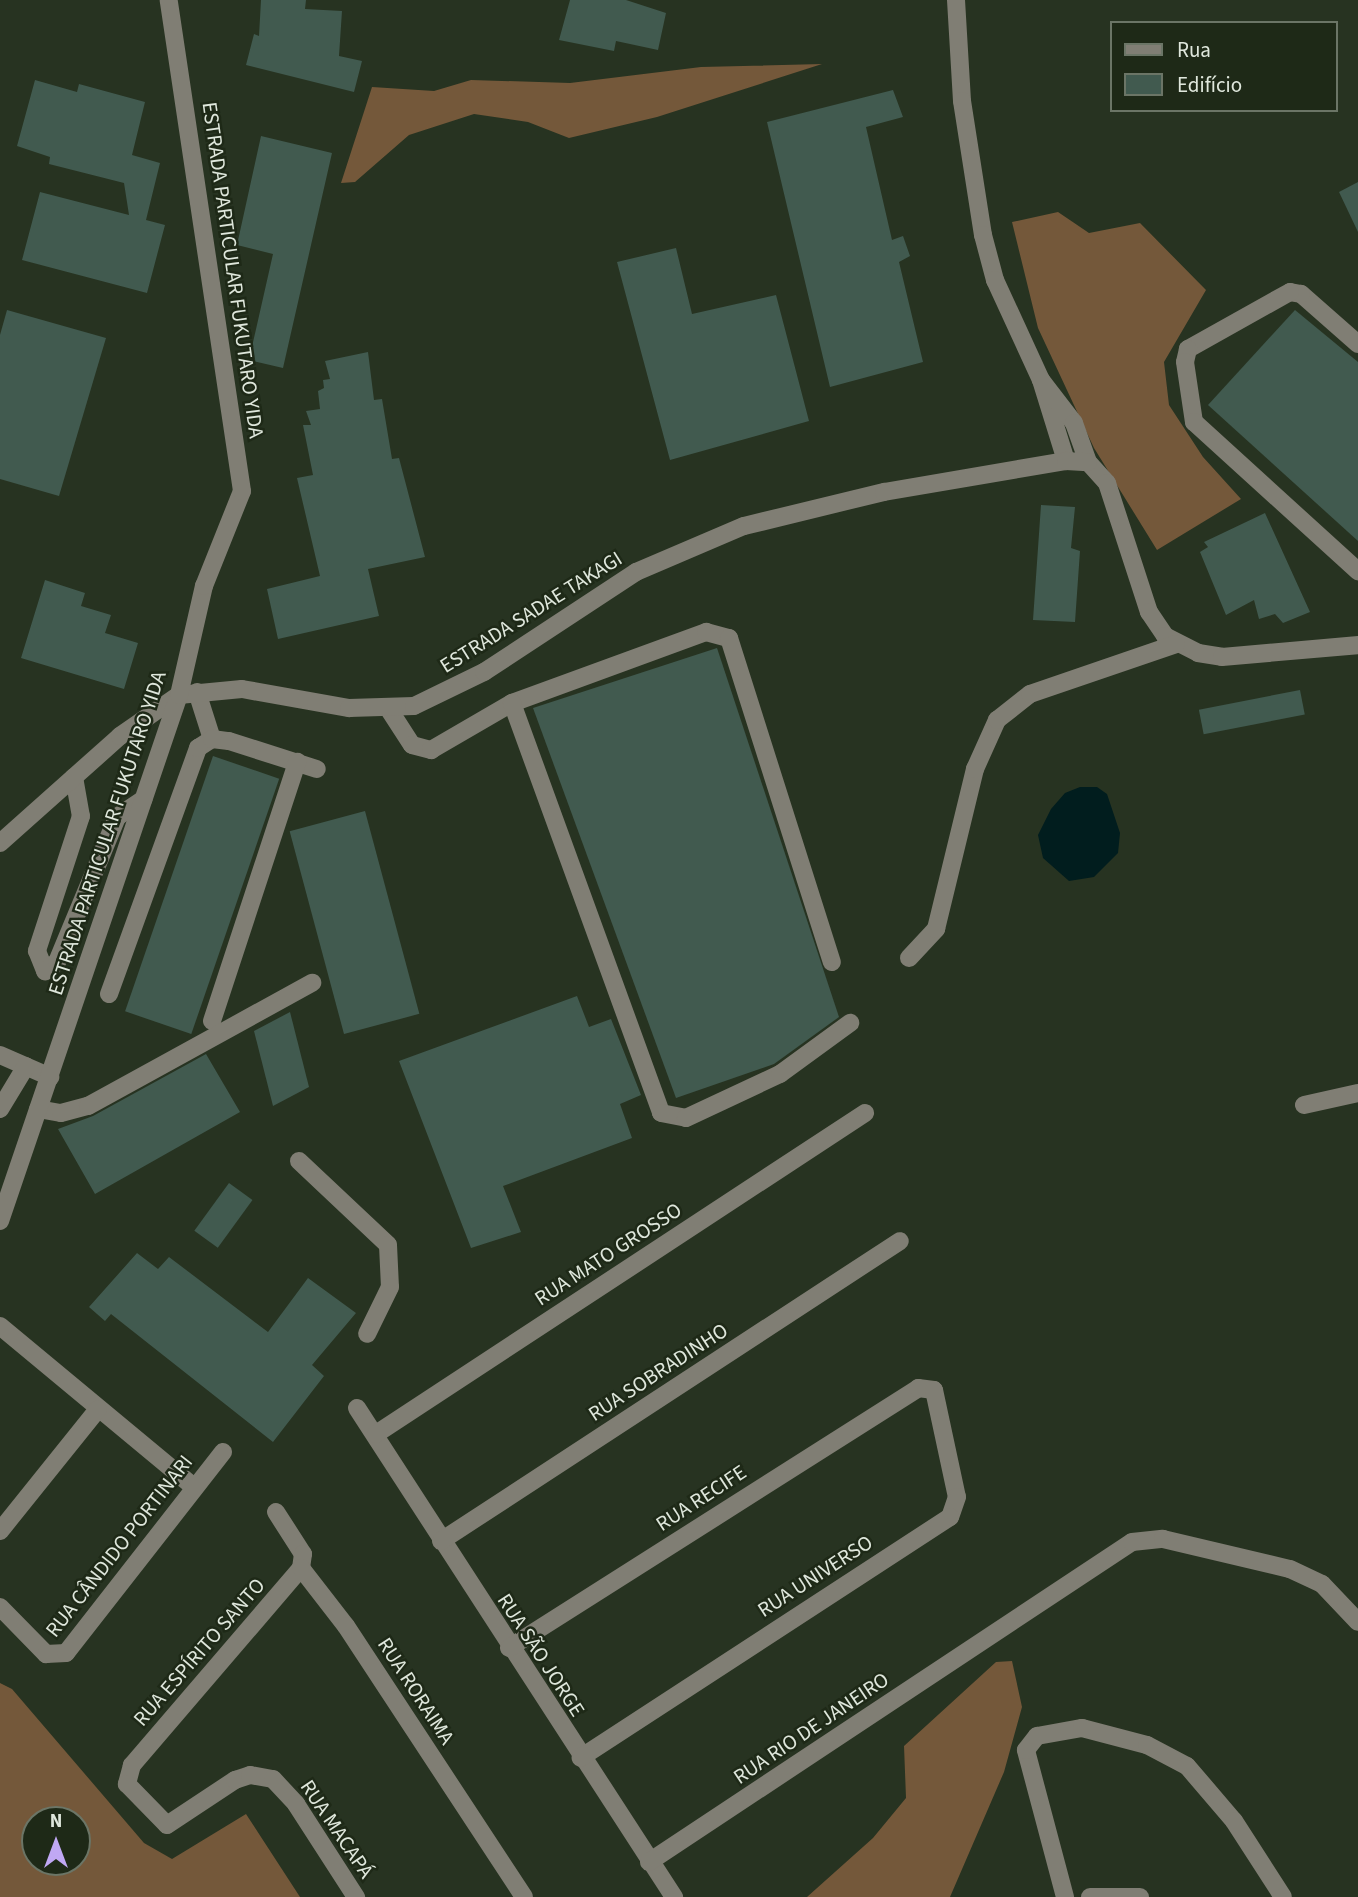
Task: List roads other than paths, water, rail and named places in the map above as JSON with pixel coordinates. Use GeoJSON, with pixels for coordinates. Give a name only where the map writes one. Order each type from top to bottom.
{"type":"FeatureCollection","features":[{"type":"Feature","properties":{"kind":"street","name":"ESTRADA PARTICULAR FUKUTARO YIDA"},"geometry":{"type":"LineString","coordinates":[[0,1222],[179,695],[198,605],[242,491],[169,0]]}},
{"type":"Feature","properties":{"kind":"street"},"geometry":{"type":"LineString","coordinates":[[956,0],[962,100],[983,235],[995,280],[1041,380],[1066,461]]}},
{"type":"Feature","properties":{"kind":"street"},"geometry":{"type":"LineString","coordinates":[[1358,344],[1301,294],[1290,292],[1188,349],[1185,362],[1194,422],[1358,571]]}},
{"type":"Feature","properties":{"kind":"street"},"geometry":{"type":"LineString","coordinates":[[1041,380],[1074,423],[1088,462],[1115,501],[1149,612],[1176,644],[1198,653],[1252,658],[1358,645]]}},
{"type":"Feature","properties":{"kind":"street","name":"ESTRADA SADAE TAKAGI"},"geometry":{"type":"LineString","coordinates":[[0,843],[74,777],[179,695],[242,689],[390,710],[442,695],[636,572],[744,526],[884,492],[1066,461],[1088,462]]}},
{"type":"Feature","properties":{"kind":"street"},"geometry":{"type":"LineString","coordinates":[[390,710],[412,745],[432,750],[512,703],[706,632],[729,638],[832,962]]}},
{"type":"Feature","properties":{"kind":"street"},"geometry":{"type":"LineString","coordinates":[[909,958],[936,929],[975,769],[997,720],[1030,694],[1176,644]]}},
{"type":"Feature","properties":{"kind":"street"},"geometry":{"type":"LineString","coordinates":[[197,692],[212,739]]}},
{"type":"Feature","properties":{"kind":"street"},"geometry":{"type":"LineString","coordinates":[[512,703],[661,1113],[672,1120],[686,1118],[780,1074],[850,1023]]}},
{"type":"Feature","properties":{"kind":"street"},"geometry":{"type":"LineString","coordinates":[[212,739],[317,769]]}},
{"type":"Feature","properties":{"kind":"street"},"geometry":{"type":"LineString","coordinates":[[109,994],[192,760],[212,739]]}},
{"type":"Feature","properties":{"kind":"street"},"geometry":{"type":"LineString","coordinates":[[212,1021],[297,762]]}},
{"type":"Feature","properties":{"kind":"street"},"geometry":{"type":"LineString","coordinates":[[74,777],[81,816],[37,951],[45,971],[57,962],[117,817],[144,799]]}},
{"type":"Feature","properties":{"kind":"street"},"geometry":{"type":"LineString","coordinates":[[38,1110],[61,1113],[88,1106],[313,984]]}},
{"type":"Feature","properties":{"kind":"street"},"geometry":{"type":"LineString","coordinates":[[0,1055],[50,1077]]}},
{"type":"Feature","properties":{"kind":"street"},"geometry":{"type":"LineString","coordinates":[[0,1109],[26,1066]]}},
{"type":"Feature","properties":{"kind":"street"},"geometry":{"type":"LineString","coordinates":[[1304,1105],[1358,1093]]}},
{"type":"Feature","properties":{"kind":"street","name":"RUA MATO GROSSO"},"geometry":{"type":"LineString","coordinates":[[376,1434],[865,1113]]}},
{"type":"Feature","properties":{"kind":"street"},"geometry":{"type":"LineString","coordinates":[[299,1161],[388,1245],[390,1287],[367,1334]]}},
{"type":"Feature","properties":{"kind":"street","name":"RUA SOBRADINHO"},"geometry":{"type":"LineString","coordinates":[[441,1541],[900,1241]]}},
{"type":"Feature","properties":{"kind":"street"},"geometry":{"type":"LineString","coordinates":[[0,1326],[194,1487]]}},
{"type":"Feature","properties":{"kind":"street","name":"RUA RECIFE"},"geometry":{"type":"LineString","coordinates":[[509,1648],[918,1388]]}},
{"type":"Feature","properties":{"kind":"street","name":"RUA UNIVERSO"},"geometry":{"type":"LineString","coordinates":[[581,1758],[950,1517],[957,1497],[938,1397],[934,1390],[918,1388]]}},
{"type":"Feature","properties":{"kind":"street","name":"RUA SÃO JORGE"},"geometry":{"type":"LineString","coordinates":[[357,1408],[376,1434],[509,1648],[674,1897]]}},
{"type":"Feature","properties":{"kind":"street"},"geometry":{"type":"LineString","coordinates":[[0,1531],[98,1409]]}},
{"type":"Feature","properties":{"kind":"street","name":"RUA CÂNDIDO PORTINARI"},"geometry":{"type":"LineString","coordinates":[[0,1607],[46,1654],[66,1653],[223,1452]]}},
{"type":"Feature","properties":{"kind":"street","name":"RUA RORAIMA"},"geometry":{"type":"LineString","coordinates":[[275,1513],[303,1553],[301,1568],[346,1626],[524,1897]]}},
{"type":"Feature","properties":{"kind":"street","name":"RUA RIO DE JANEIRO"},"geometry":{"type":"LineString","coordinates":[[649,1862],[1119,1549],[1147,1538],[1207,1548],[1306,1575],[1358,1622]]}},
{"type":"Feature","properties":{"kind":"street","name":"RUA ESPÍRITO SANTO"},"geometry":{"type":"LineString","coordinates":[[131,1765],[301,1568]]}},
{"type":"Feature","properties":{"kind":"street"},"geometry":{"type":"LineString","coordinates":[[1065,1897],[1026,1763],[1029,1741],[1037,1736],[1082,1728],[1147,1745],[1186,1766],[1234,1821],[1283,1897]]}},
{"type":"Feature","properties":{"kind":"street","name":"RUA MACAPÁ"},"geometry":{"type":"LineString","coordinates":[[131,1765],[127,1784],[167,1825],[235,1780],[262,1774],[273,1779],[296,1804],[356,1897]]}},
{"type":"Feature","properties":{"kind":"street"},"geometry":{"type":"LineString","coordinates":[[1090,1897],[1140,1897]]}},
{"type":"Feature","properties":{"kind":"water"},"geometry":{"type":"Polygon","coordinates":[[[1080,787],[1097,787],[1107,794],[1120,833],[1118,853],[1094,877],[1069,881],[1043,858],[1038,835],[1051,809],[1065,793],[1080,787]]]}}]}
